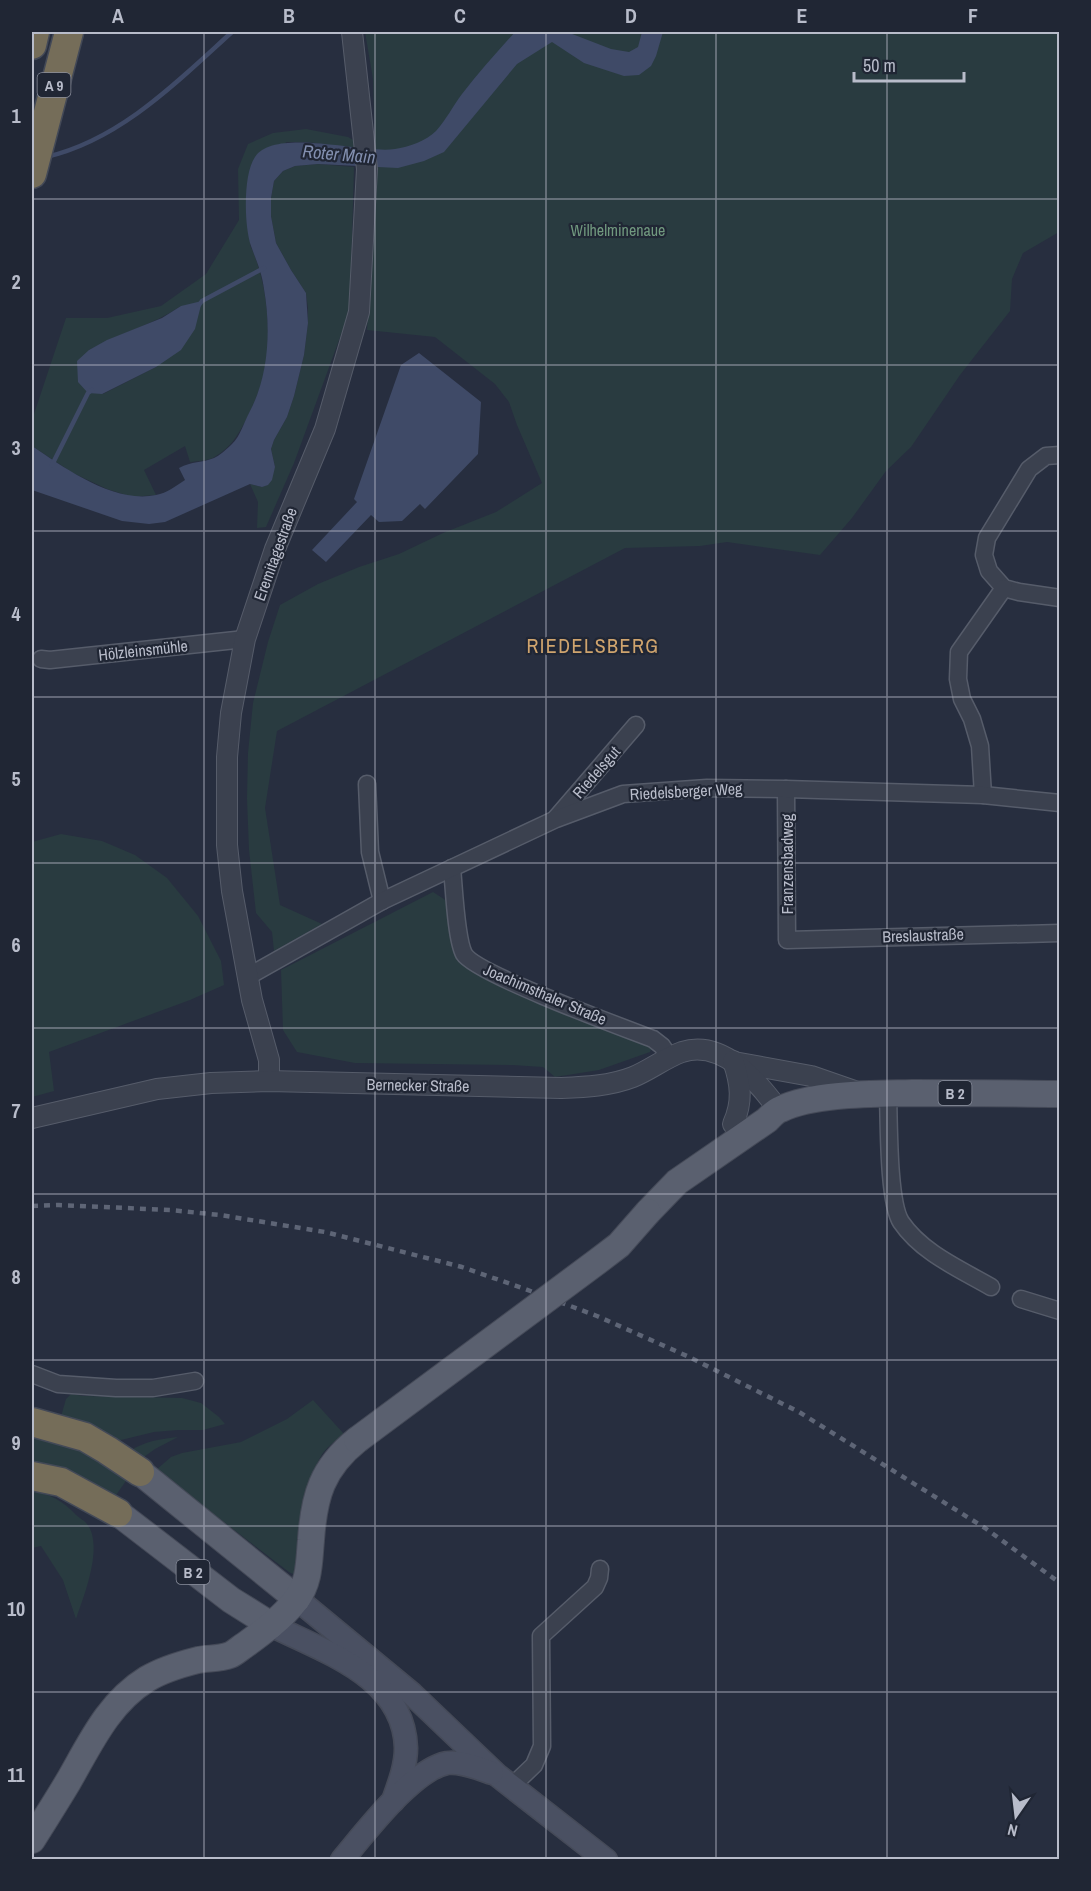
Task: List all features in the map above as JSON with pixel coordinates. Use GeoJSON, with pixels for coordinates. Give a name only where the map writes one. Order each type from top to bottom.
{"type":"FeatureCollection","features":[{"type":"Feature","properties":{"kind":"highway"},"geometry":{"type":"LineString","coordinates":[[32,45],[35,32]]}},
{"type":"Feature","properties":{"kind":"highway","name":"A 9"},"geometry":{"type":"LineString","coordinates":[[32,174],[69,32]]}},
{"type":"Feature","properties":{"kind":"highway"},"geometry":{"type":"LineString","coordinates":[[32,1422],[85,1437],[140,1472]]}},
{"type":"Feature","properties":{"kind":"highway"},"geometry":{"type":"LineString","coordinates":[[32,1476],[61,1482],[118,1513]]}},
{"type":"Feature","properties":{"kind":"main road","name":"B 2"},"geometry":{"type":"LineString","coordinates":[[140,1472],[297,1599],[310,1567],[311,1539],[322,1482],[329,1468],[341,1453],[619,1245],[677,1182],[767,1120],[778,1109],[807,1101],[862,1094],[1059,1094]]}},
{"type":"Feature","properties":{"kind":"main road","name":"B 2"},"geometry":{"type":"LineString","coordinates":[[118,1513],[231,1600],[271,1625]]}},
{"type":"Feature","properties":{"kind":"main road"},"geometry":{"type":"LineString","coordinates":[[32,1840],[105,1718],[130,1691],[148,1678],[170,1669],[197,1660],[231,1655],[271,1625],[297,1599],[412,1694],[504,1780],[606,1860]]}},
{"type":"Feature","properties":{"kind":"main road"},"geometry":{"type":"LineString","coordinates":[[271,1625],[350,1663],[385,1694],[398,1713],[404,1730],[406,1748],[404,1767],[393,1801]]}},
{"type":"Feature","properties":{"kind":"main road"},"geometry":{"type":"LineString","coordinates":[[342,1860],[393,1801],[422,1775],[436,1767],[446,1763],[464,1764],[504,1780]]}},
{"type":"Feature","properties":{"kind":"street","name":"Eremitagestraße"},"geometry":{"type":"LineString","coordinates":[[269,1081],[269,1060],[247,976],[232,891],[227,845],[226,757],[231,713],[245,639],[275,549],[325,429],[359,312],[367,169],[352,32]]}},
{"type":"Feature","properties":{"kind":"street"},"geometry":{"type":"LineString","coordinates":[[1059,455],[1046,456],[1029,469],[987,538],[984,555],[989,571],[1004,588],[1059,598]]}},
{"type":"Feature","properties":{"kind":"street"},"geometry":{"type":"LineString","coordinates":[[983,795],[980,746],[972,719],[962,699],[958,680],[958,652],[1004,588]]}},
{"type":"Feature","properties":{"kind":"street","name":"Hölzleinsmühle"},"geometry":{"type":"LineString","coordinates":[[41,659],[50,660],[245,639]]}},
{"type":"Feature","properties":{"kind":"street","name":"Riedelsgut"},"geometry":{"type":"LineString","coordinates":[[556,819],[636,725]]}},
{"type":"Feature","properties":{"kind":"street"},"geometry":{"type":"LineString","coordinates":[[367,784],[370,852],[382,901]]}},
{"type":"Feature","properties":{"kind":"street","name":"Riedelsberger Weg"},"geometry":{"type":"LineString","coordinates":[[247,976],[382,901],[556,819],[623,794],[707,788],[786,789],[983,795],[1059,803]]}},
{"type":"Feature","properties":{"kind":"street","name":"Franzensbadweg"},"geometry":{"type":"LineString","coordinates":[[786,789],[787,940]]}},
{"type":"Feature","properties":{"kind":"street","name":"Joachimsthaler Straße"},"geometry":{"type":"LineString","coordinates":[[452,868],[459,935],[465,956],[481,968],[509,981],[653,1039],[662,1046],[670,1058]]}},
{"type":"Feature","properties":{"kind":"street","name":"Breslaustraße"},"geometry":{"type":"LineString","coordinates":[[787,940],[1059,933]]}},
{"type":"Feature","properties":{"kind":"street","name":"Bernecker Straße"},"geometry":{"type":"LineString","coordinates":[[32,1118],[157,1089],[212,1083],[269,1081],[579,1087],[634,1077],[681,1052],[693,1050],[716,1053],[733,1061],[761,1087],[778,1109]]}},
{"type":"Feature","properties":{"kind":"street"},"geometry":{"type":"LineString","coordinates":[[733,1061],[811,1076],[862,1094]]}},
{"type":"Feature","properties":{"kind":"street"},"geometry":{"type":"LineString","coordinates":[[732,1124],[737,1115],[741,1097],[738,1075],[733,1061]]}},
{"type":"Feature","properties":{"kind":"street"},"geometry":{"type":"LineString","coordinates":[[888,1094],[892,1177],[895,1204],[900,1220],[914,1238],[934,1254],[991,1287]]}},
{"type":"Feature","properties":{"kind":"street"},"geometry":{"type":"LineString","coordinates":[[1021,1299],[1059,1311]]}},
{"type":"Feature","properties":{"kind":"street"},"geometry":{"type":"LineString","coordinates":[[32,1374],[58,1384],[116,1388],[153,1388],[195,1381]]}},
{"type":"Feature","properties":{"kind":"street"},"geometry":{"type":"LineString","coordinates":[[504,1780],[534,1766],[542,1746],[542,1636],[595,1587],[600,1569]]}},
{"type":"Feature","properties":{"kind":"green space","name":"Wilhelminenaue"},"geometry":{"type":"Polygon","coordinates":[[[365,32],[1059,32],[1059,232],[1023,253],[1012,279],[1010,311],[960,375],[911,447],[886,471],[852,518],[820,555],[727,542],[700,546],[625,548],[277,731],[265,808],[280,905],[322,924],[274,951],[272,932],[256,913],[249,850],[247,799],[248,753],[253,703],[280,605],[318,584],[399,554],[496,512],[542,483],[509,402],[495,384],[435,337],[367,330],[376,168],[373,79],[365,32]]]}},
{"type":"Feature","properties":{"kind":"green space"},"geometry":{"type":"Polygon","coordinates":[[[306,129],[348,137],[355,141],[355,148],[307,142],[286,142],[250,245],[265,295],[268,332],[265,368],[254,403],[233,441],[216,456],[200,461],[190,462],[185,446],[144,470],[156,495],[132,497],[107,489],[73,473],[32,446],[32,420],[66,318],[107,318],[161,306],[206,274],[239,220],[238,169],[248,144],[273,133],[306,129]],[[181,306],[159,319],[89,350],[103,394],[156,367],[181,306]]]}},
{"type":"Feature","properties":{"kind":"green space"},"geometry":{"type":"Polygon","coordinates":[[[318,164],[354,167],[350,310],[294,463],[266,527],[257,528],[258,502],[250,484],[262,487],[275,467],[271,449],[287,417],[294,396],[304,355],[308,323],[306,293],[276,243],[271,216],[271,198],[274,181],[283,171],[295,166],[318,164]]]}},
{"type":"Feature","properties":{"kind":"green space"},"geometry":{"type":"Polygon","coordinates":[[[61,834],[102,841],[135,855],[167,878],[198,916],[221,961],[224,985],[190,1000],[49,1052],[54,1091],[32,1097],[32,842],[61,834]]]}},
{"type":"Feature","properties":{"kind":"green space"},"geometry":{"type":"Polygon","coordinates":[[[433,892],[450,903],[455,950],[652,1047],[650,1052],[599,1070],[555,1077],[543,1067],[355,1063],[297,1052],[283,1030],[281,970],[433,892]]]}},
{"type":"Feature","properties":{"kind":"green space"},"geometry":{"type":"Polygon","coordinates":[[[71,1394],[182,1398],[201,1403],[225,1424],[203,1430],[154,1432],[121,1440],[110,1439],[60,1420],[66,1399],[71,1394]]]}},
{"type":"Feature","properties":{"kind":"green space"},"geometry":{"type":"Polygon","coordinates":[[[313,1400],[344,1434],[330,1445],[317,1463],[305,1511],[295,1575],[156,1470],[171,1457],[182,1453],[241,1442],[287,1419],[313,1400]]]}},
{"type":"Feature","properties":{"kind":"green space"},"geometry":{"type":"Polygon","coordinates":[[[32,1436],[74,1447],[130,1475],[114,1498],[32,1465],[32,1436]]]}},
{"type":"Feature","properties":{"kind":"green space"},"geometry":{"type":"Polygon","coordinates":[[[178,1437],[141,1459],[130,1451],[147,1443],[178,1437]]]}},
{"type":"Feature","properties":{"kind":"green space"},"geometry":{"type":"Polygon","coordinates":[[[32,1492],[51,1496],[62,1502],[86,1523],[92,1533],[94,1545],[91,1571],[76,1619],[63,1580],[41,1546],[32,1548],[32,1492]]]}},
{"type":"Feature","properties":{"kind":"water"},"geometry":{"type":"Polygon","coordinates":[[[515,32],[567,32],[611,49],[629,52],[638,47],[642,32],[663,32],[651,66],[639,75],[624,76],[584,63],[552,42],[517,64],[444,152],[424,161],[398,168],[318,164],[295,166],[283,171],[274,181],[271,216],[276,243],[306,293],[308,323],[304,355],[294,396],[287,417],[271,449],[275,467],[272,480],[268,485],[262,487],[250,484],[165,522],[149,524],[122,521],[32,490],[32,446],[91,482],[124,494],[140,496],[164,493],[185,480],[179,468],[214,458],[230,446],[240,433],[256,399],[267,352],[264,289],[251,246],[246,214],[248,175],[255,157],[265,148],[281,144],[320,144],[380,150],[400,148],[422,141],[436,131],[468,86],[515,32]]]}},
{"type":"Feature","properties":{"kind":"water"},"geometry":{"type":"Polygon","coordinates":[[[202,301],[195,329],[181,350],[156,367],[102,394],[88,393],[78,382],[77,361],[89,350],[107,340],[162,318],[181,306],[202,301]]]}},
{"type":"Feature","properties":{"kind":"water"},"geometry":{"type":"Polygon","coordinates":[[[419,353],[481,402],[478,454],[425,509],[420,504],[402,521],[379,522],[371,515],[326,562],[312,550],[357,502],[354,499],[401,365],[419,353]]]}},
{"type":"Feature","properties":{"kind":"waterway","name":"Roter Main"},"geometry":{"type":"LineString","coordinates":[[46,157],[73,149],[123,123],[168,89],[232,32]]}},
{"type":"Feature","properties":{"kind":"waterway","name":"Roter Main"},"geometry":{"type":"LineString","coordinates":[[199,305],[202,301],[264,268]]}},
{"type":"Feature","properties":{"kind":"waterway","name":"Roter Main"},"geometry":{"type":"LineString","coordinates":[[52,465],[88,393],[92,390]]}},
{"type":"Feature","properties":{"kind":"railway"},"geometry":{"type":"LineString","coordinates":[[32,1206],[170,1210],[220,1215],[325,1232],[462,1267],[525,1289],[597,1316],[687,1356],[799,1412],[985,1528],[1060,1583]]}},
{"type":"Feature","properties":{"kind":"district","name":"RIEDELSBERG"},"geometry":{"type":"Point","coordinates":[593,645]}}]}
